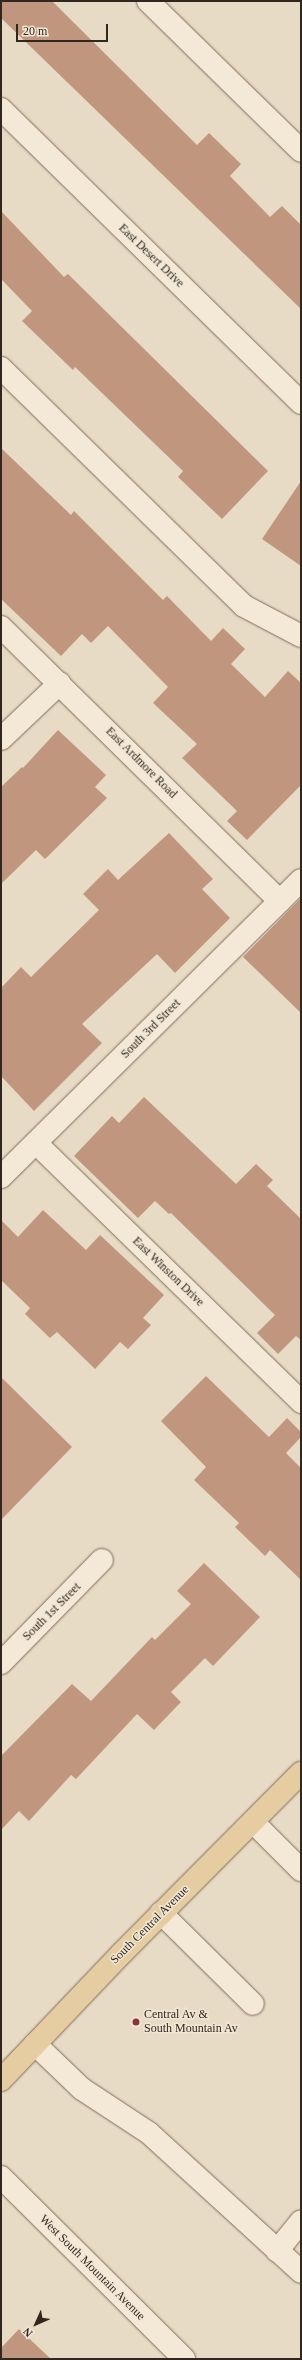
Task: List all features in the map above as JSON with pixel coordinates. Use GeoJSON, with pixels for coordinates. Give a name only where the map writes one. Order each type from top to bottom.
{"type":"FeatureCollection","features":[{"type":"Feature","properties":{"kind":"main road","name":"South Central Avenue"},"geometry":{"type":"LineString","coordinates":[[1,2080],[161,1913],[301,1773]]}},
{"type":"Feature","properties":{"kind":"street"},"geometry":{"type":"LineString","coordinates":[[148,1],[301,151]]}},
{"type":"Feature","properties":{"kind":"street","name":"East Desert Drive"},"geometry":{"type":"LineString","coordinates":[[1,109],[301,403]]}},
{"type":"Feature","properties":{"kind":"street"},"geometry":{"type":"LineString","coordinates":[[1,368],[244,606],[301,636]]}},
{"type":"Feature","properties":{"kind":"street","name":"East Ardmore Road"},"geometry":{"type":"LineString","coordinates":[[1,627],[60,683],[280,901]]}},
{"type":"Feature","properties":{"kind":"street"},"geometry":{"type":"LineString","coordinates":[[1,739],[60,683]]}},
{"type":"Feature","properties":{"kind":"street","name":"South 3rd Street"},"geometry":{"type":"LineString","coordinates":[[1,1177],[301,880]]}},
{"type":"Feature","properties":{"kind":"street","name":"East Winston Drive"},"geometry":{"type":"LineString","coordinates":[[36,1143],[301,1402]]}},
{"type":"Feature","properties":{"kind":"street","name":"South 1st Street"},"geometry":{"type":"LineString","coordinates":[[1,1663],[102,1560]]}},
{"type":"Feature","properties":{"kind":"street"},"geometry":{"type":"LineString","coordinates":[[253,1822],[301,1870]]}},
{"type":"Feature","properties":{"kind":"street"},"geometry":{"type":"LineString","coordinates":[[161,1913],[253,2004]]}},
{"type":"Feature","properties":{"kind":"street"},"geometry":{"type":"LineString","coordinates":[[35,2044],[82,2090],[149,2133],[301,2272]]}},
{"type":"Feature","properties":{"kind":"street","name":"West South Mountain Avenue"},"geometry":{"type":"LineString","coordinates":[[1,2177],[184,2359]]}},
{"type":"Feature","properties":{"kind":"street"},"geometry":{"type":"LineString","coordinates":[[277,2251],[301,2222]]}},
{"type":"Feature","properties":{"kind":"building"},"geometry":{"type":"Polygon","coordinates":[[[1,1],[52,1],[197,145],[209,133],[241,164],[230,176],[270,217],[282,206],[301,225],[301,309],[1,18],[1,1]]]}},
{"type":"Feature","properties":{"kind":"building"},"geometry":{"type":"Polygon","coordinates":[[[1,211],[64,277],[68,274],[268,471],[222,519],[178,477],[183,471],[75,367],[73,370],[22,321],[32,311],[1,279],[1,211]]]}},
{"type":"Feature","properties":{"kind":"building"},"geometry":{"type":"Polygon","coordinates":[[[1,448],[71,515],[74,511],[163,600],[167,596],[211,641],[223,628],[245,649],[231,664],[265,697],[288,671],[301,683],[301,785],[247,840],[227,821],[237,811],[182,758],[197,744],[153,703],[168,687],[108,626],[91,643],[82,634],[61,656],[1,599],[1,448]]]}},
{"type":"Feature","properties":{"kind":"building"},"geometry":{"type":"Polygon","coordinates":[[[301,481],[301,566],[262,539],[301,481]]]}},
{"type":"Feature","properties":{"kind":"building"},"geometry":{"type":"Polygon","coordinates":[[[58,730],[106,775],[95,787],[107,798],[45,859],[36,850],[1,884],[1,787],[22,767],[23,768],[58,730]]]}},
{"type":"Feature","properties":{"kind":"building"},"geometry":{"type":"Polygon","coordinates":[[[169,833],[213,879],[202,889],[230,918],[175,973],[157,954],[82,1024],[102,1043],[34,1111],[1,1076],[1,988],[21,967],[31,977],[99,910],[83,894],[108,869],[118,880],[169,833]]]}},
{"type":"Feature","properties":{"kind":"building"},"geometry":{"type":"Polygon","coordinates":[[[301,898],[301,1013],[243,957],[301,898]]]}},
{"type":"Feature","properties":{"kind":"building"},"geometry":{"type":"Polygon","coordinates":[[[144,1097],[236,1184],[256,1164],[273,1180],[267,1186],[301,1219],[301,1340],[296,1336],[278,1354],[257,1333],[275,1315],[171,1213],[169,1214],[155,1201],[138,1218],[74,1156],[112,1116],[119,1123],[144,1097]]]}},
{"type":"Feature","properties":{"kind":"building"},"geometry":{"type":"Polygon","coordinates":[[[43,1210],[86,1250],[100,1235],[164,1295],[143,1318],[151,1325],[128,1349],[120,1342],[95,1369],[57,1332],[50,1338],[25,1314],[30,1308],[1,1280],[1,1220],[18,1237],[43,1210]]]}},
{"type":"Feature","properties":{"kind":"building"},"geometry":{"type":"Polygon","coordinates":[[[206,1376],[269,1437],[287,1418],[301,1432],[301,1437],[286,1453],[301,1468],[301,1580],[270,1550],[265,1556],[235,1527],[239,1523],[194,1480],[206,1467],[161,1421],[206,1376]]]}},
{"type":"Feature","properties":{"kind":"building"},"geometry":{"type":"Polygon","coordinates":[[[1,1377],[72,1447],[1,1520],[1,1377]]]}},
{"type":"Feature","properties":{"kind":"building"},"geometry":{"type":"Polygon","coordinates":[[[204,1563],[260,1617],[213,1666],[205,1658],[171,1692],[181,1702],[154,1730],[137,1714],[76,1779],[71,1775],[29,1821],[19,1811],[1,1830],[1,1756],[72,1684],[91,1701],[152,1637],[155,1640],[191,1604],[177,1591],[204,1563]]]}},
{"type":"Feature","properties":{"kind":"building"},"geometry":{"type":"Polygon","coordinates":[[[19,2329],[51,2359],[1,2359],[1,2348],[19,2329]]]}},
{"type":"Feature","properties":{"kind":"place","name":"Central Av & South Mountain Av"},"geometry":{"type":"Point","coordinates":[136,2022]}}]}
